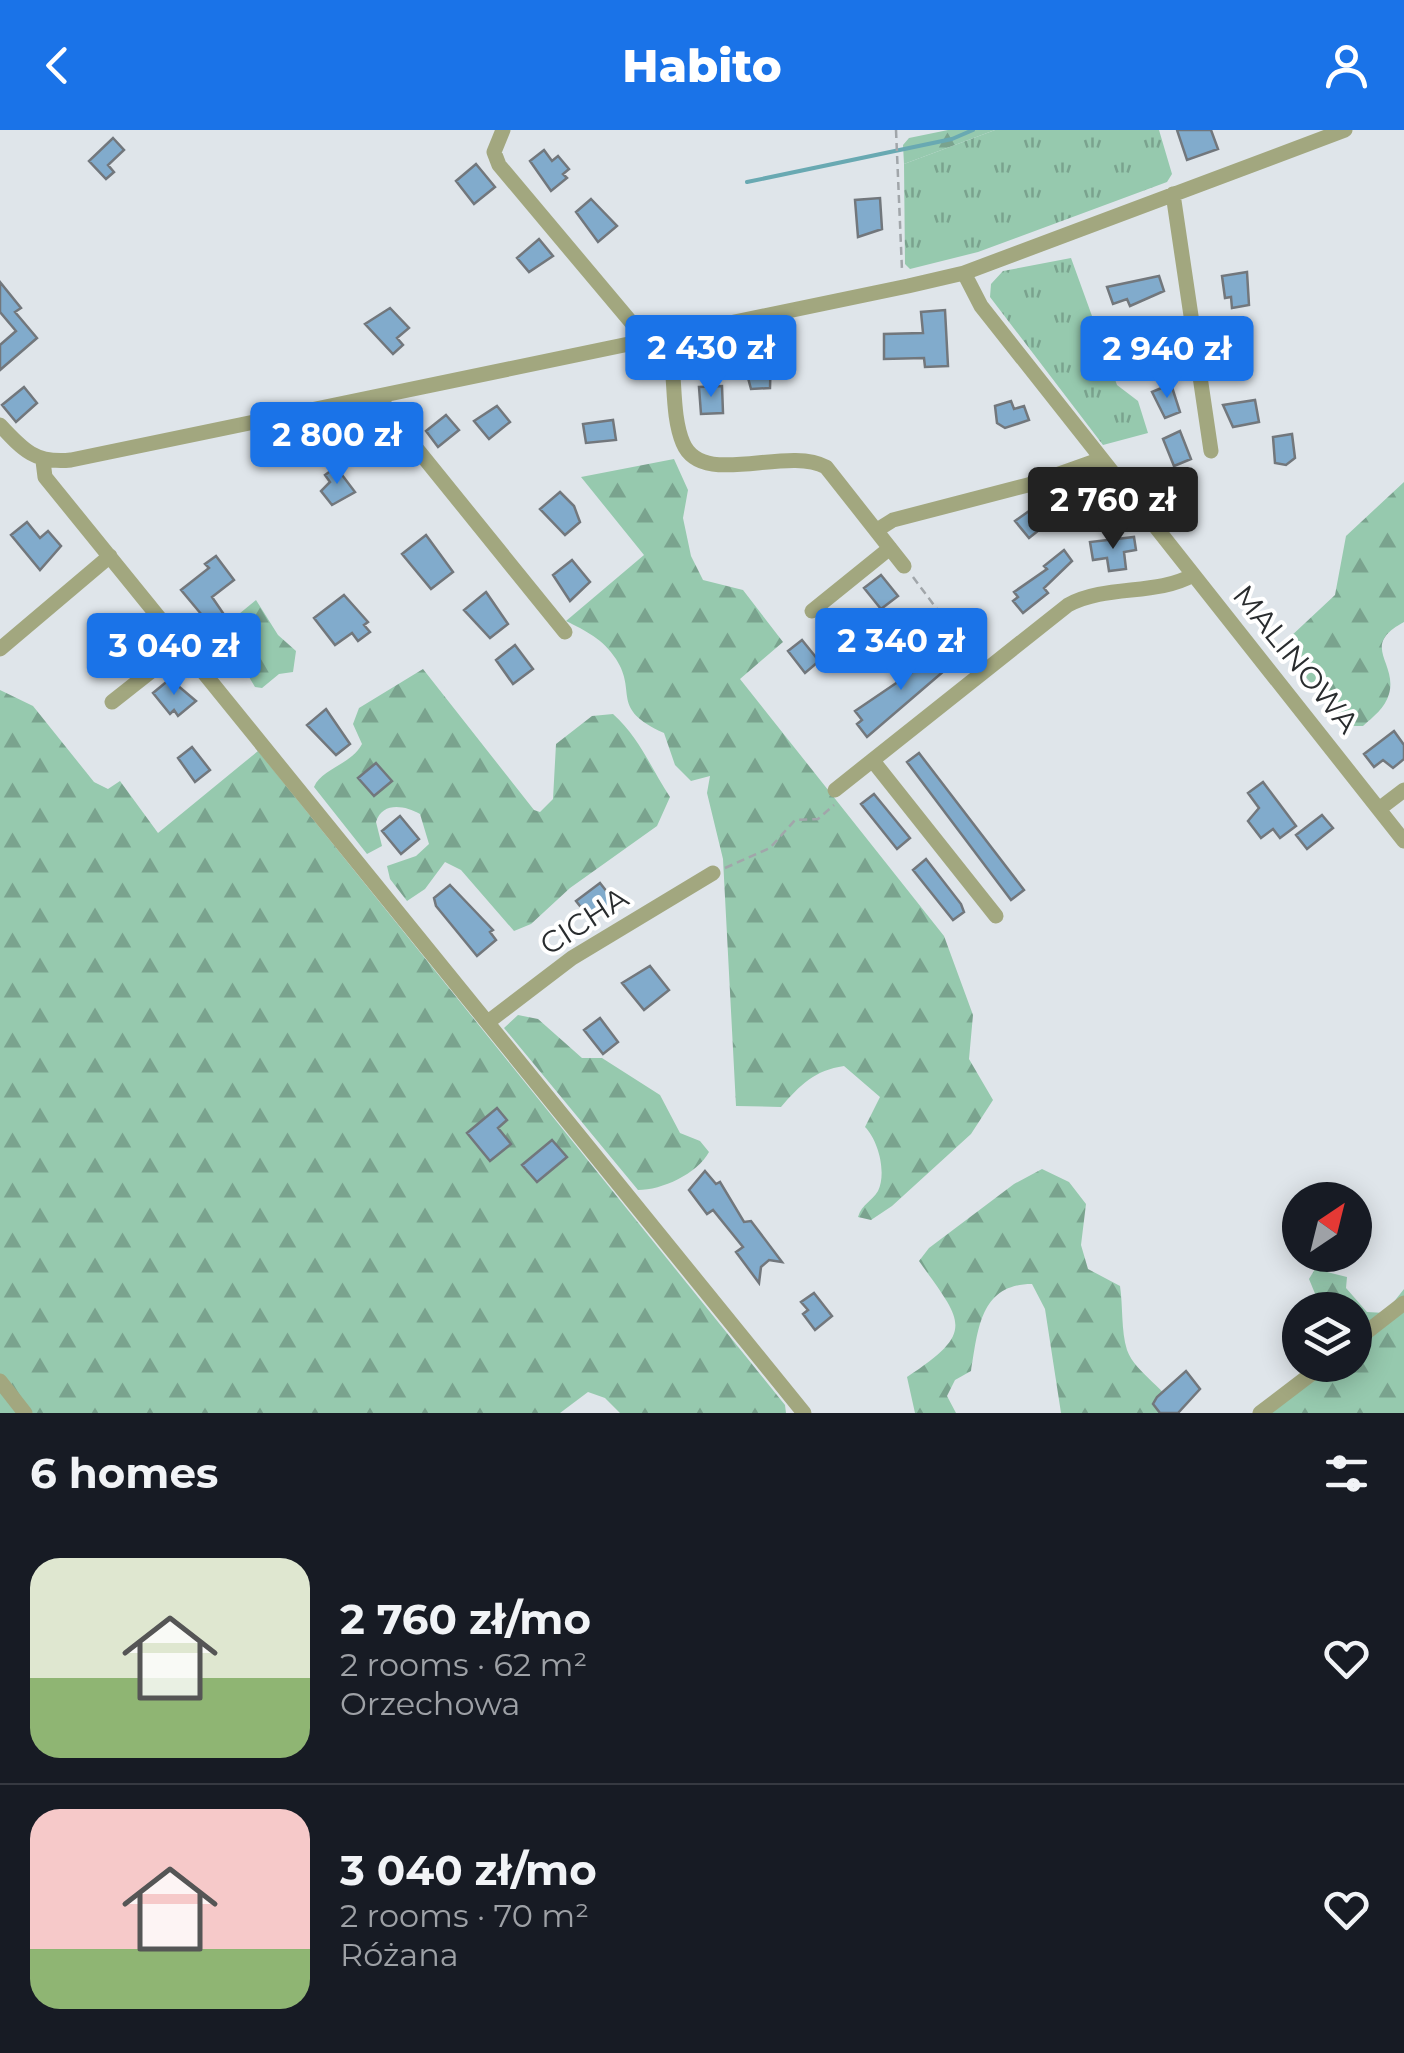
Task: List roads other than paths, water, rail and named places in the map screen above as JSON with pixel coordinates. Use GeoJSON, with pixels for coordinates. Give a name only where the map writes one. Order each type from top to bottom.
{"type":"FeatureCollection","features":[{"type":"Feature","properties":{"kind":"street"},"geometry":{"type":"LineString","coordinates":[[503,130],[494,152],[499,165],[636,328],[639,342]]}},
{"type":"Feature","properties":{"kind":"street"},"geometry":{"type":"LineString","coordinates":[[0,426],[28,454],[42,461],[83,458],[902,286],[964,272],[1345,130]]}},
{"type":"Feature","properties":{"kind":"street"},"geometry":{"type":"LineString","coordinates":[[1174,194],[1211,451]]}},
{"type":"Feature","properties":{"kind":"street","name":"MALINOWA"},"geometry":{"type":"LineString","coordinates":[[964,272],[981,306],[1404,842]]}},
{"type":"Feature","properties":{"kind":"street"},"geometry":{"type":"LineString","coordinates":[[667,336],[682,441],[691,457],[706,466],[811,459],[826,467],[904,566]]}},
{"type":"Feature","properties":{"kind":"street"},"geometry":{"type":"LineString","coordinates":[[382,396],[388,412],[565,632]]}},
{"type":"Feature","properties":{"kind":"street"},"geometry":{"type":"LineString","coordinates":[[877,530],[893,520],[1028,485],[1102,459]]}},
{"type":"Feature","properties":{"kind":"street"},"geometry":{"type":"LineString","coordinates":[[42,461],[45,476],[804,1413]]}},
{"type":"Feature","properties":{"kind":"street"},"geometry":{"type":"LineString","coordinates":[[812,611],[890,548]]}},
{"type":"Feature","properties":{"kind":"street"},"geometry":{"type":"LineString","coordinates":[[0,649],[110,556]]}},
{"type":"Feature","properties":{"kind":"street"},"geometry":{"type":"LineString","coordinates":[[836,790],[1085,596],[1180,582],[1192,575]]}},
{"type":"Feature","properties":{"kind":"street"},"geometry":{"type":"LineString","coordinates":[[112,702],[182,646]]}},
{"type":"Feature","properties":{"kind":"street"},"geometry":{"type":"LineString","coordinates":[[872,761],[996,916]]}},
{"type":"Feature","properties":{"kind":"street"},"geometry":{"type":"LineString","coordinates":[[1379,809],[1404,790]]}},
{"type":"Feature","properties":{"kind":"street","name":"CICHA"},"geometry":{"type":"LineString","coordinates":[[488,1022],[572,958],[714,873]]}},
{"type":"Feature","properties":{"kind":"street"},"geometry":{"type":"LineString","coordinates":[[1372,1327],[1404,1303]]}},
{"type":"Feature","properties":{"kind":"street"},"geometry":{"type":"LineString","coordinates":[[0,1381],[25,1413]]}},
{"type":"Feature","properties":{"kind":"street"},"geometry":{"type":"LineString","coordinates":[[1260,1413],[1301,1382]]}},
{"type":"Feature","properties":{"kind":"waterway"},"geometry":{"type":"LineString","coordinates":[[747,182],[952,139],[973,130]]}}]}
